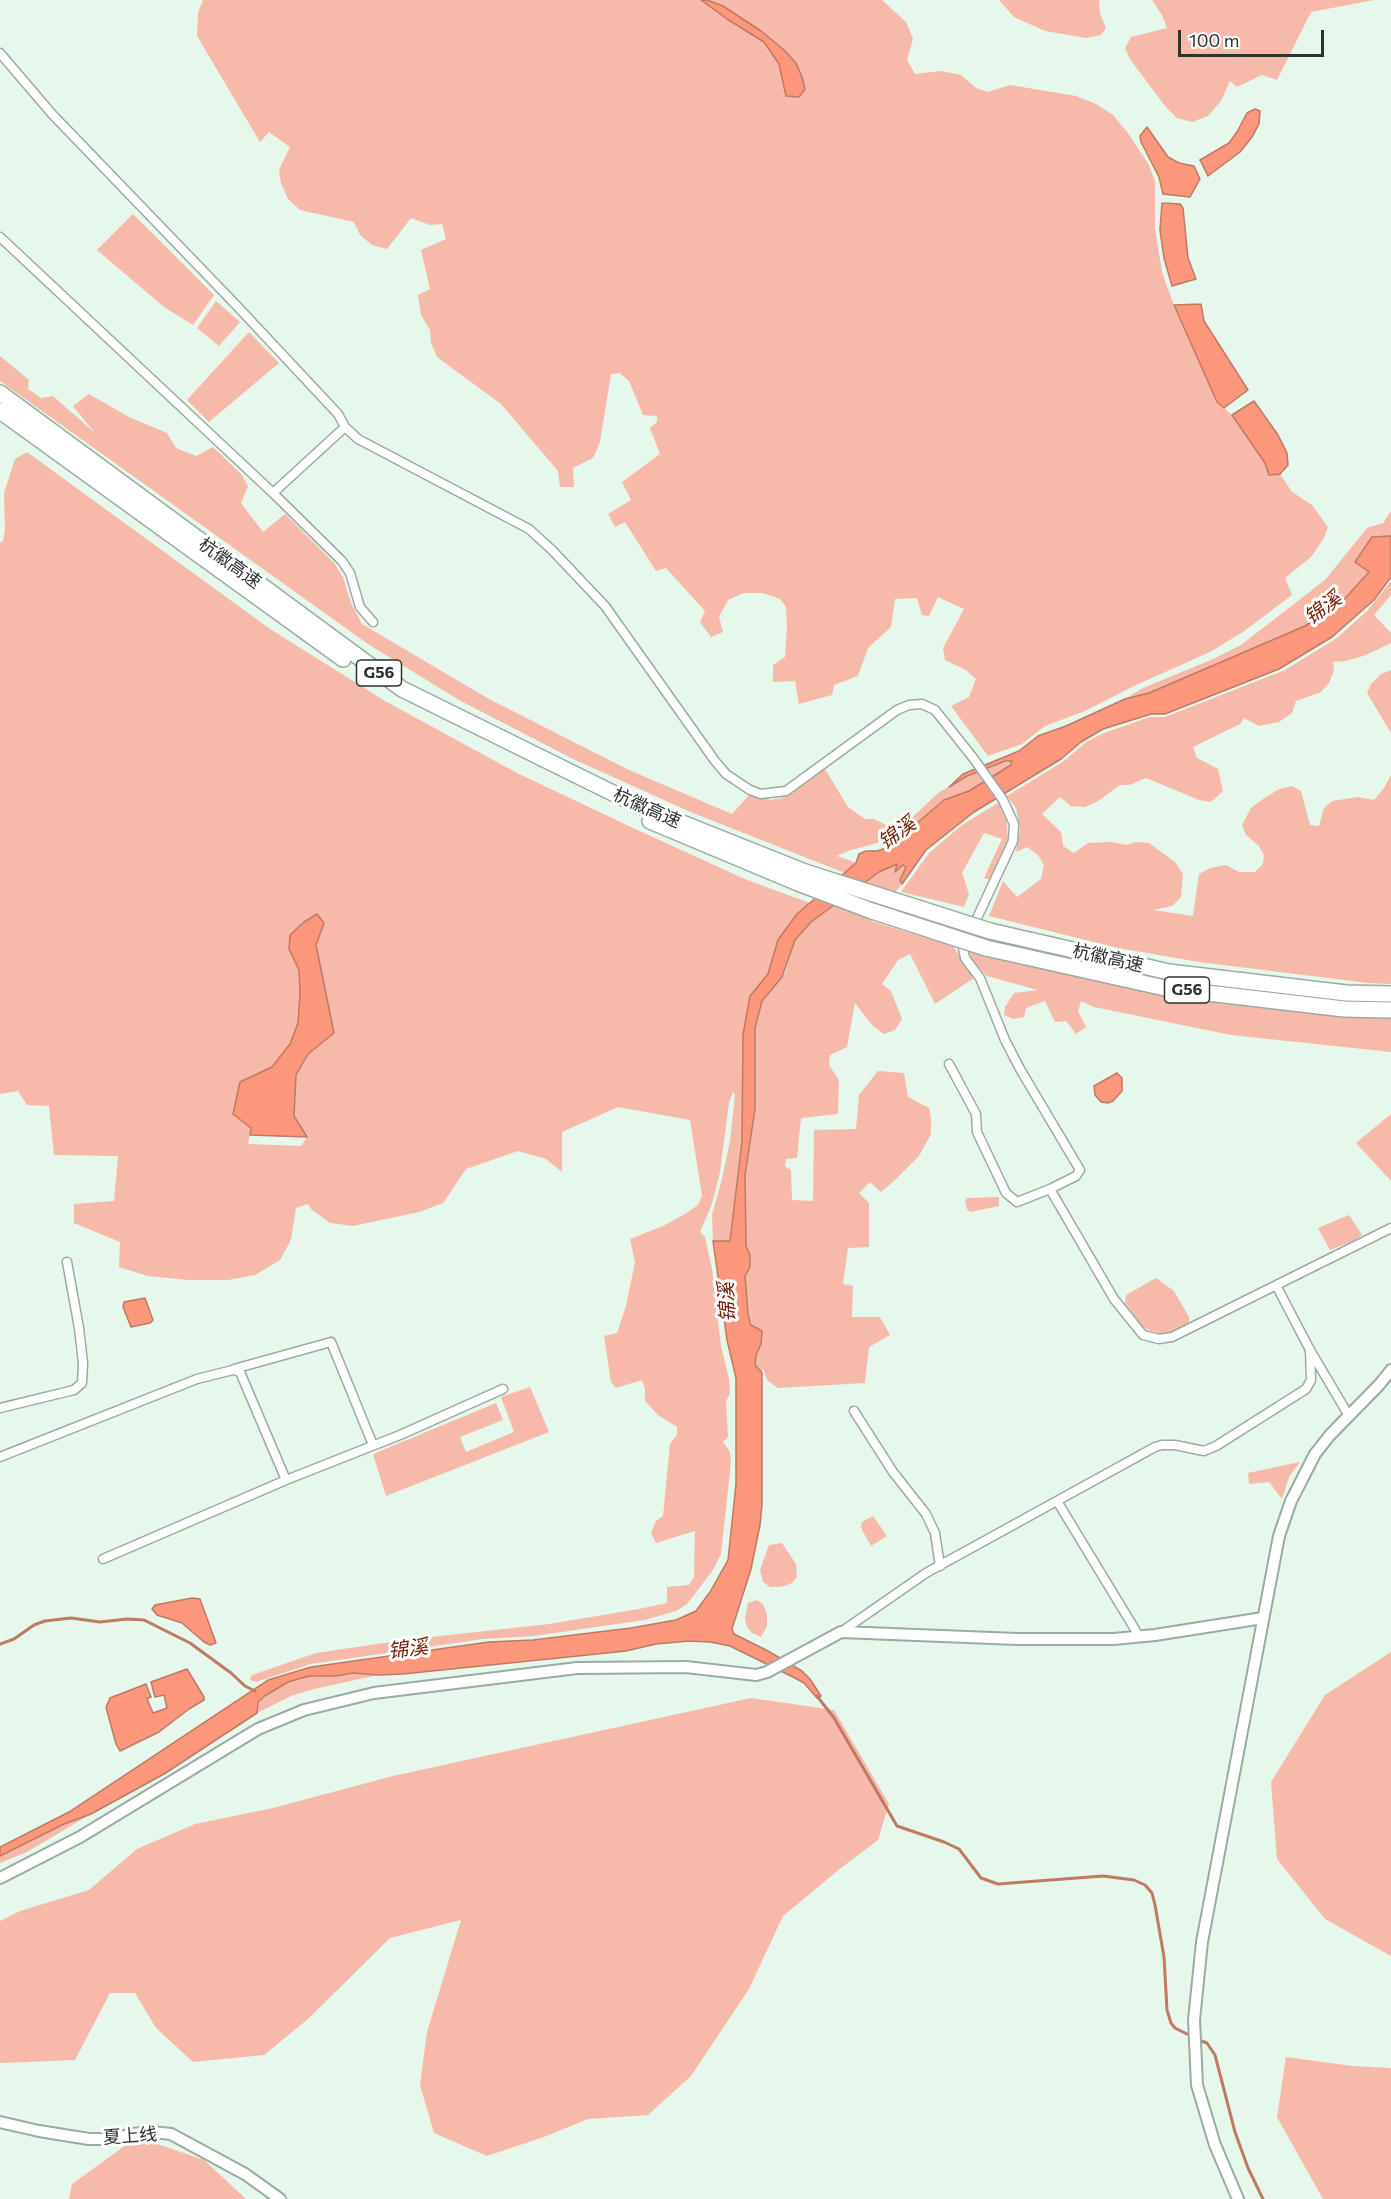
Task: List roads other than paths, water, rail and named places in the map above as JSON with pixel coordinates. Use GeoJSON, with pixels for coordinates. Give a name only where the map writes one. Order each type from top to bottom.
{"type":"FeatureCollection","features":[{"type":"Feature","properties":{"kind":"highway","name":"杭徽高速"},"geometry":{"type":"LineString","coordinates":[[0,393],[402,689],[637,805],[872,911],[986,948],[1165,988],[1344,1009],[1391,1010]]}},
{"type":"Feature","properties":{"kind":"highway","name":"杭徽高速"},"geometry":{"type":"LineString","coordinates":[[0,411],[396,696],[635,815],[801,878],[990,931],[1169,972],[1346,993],[1391,994]]}},
{"type":"Feature","properties":{"kind":"street"},"geometry":{"type":"LineString","coordinates":[[0,53],[52,114],[338,414],[345,427],[358,439],[529,528],[605,606],[726,774],[750,790],[761,794],[786,791],[897,710],[909,705],[922,704],[935,710],[1003,800],[1014,824],[1013,841],[963,948],[965,958],[984,985],[1005,1040],[1020,1070],[1080,1170],[1076,1176],[1017,1202],[1006,1193],[977,1132],[976,1114],[948,1064]]}},
{"type":"Feature","properties":{"kind":"street"},"geometry":{"type":"LineString","coordinates":[[0,237],[273,493],[342,561],[350,573],[360,607],[373,622]]}},
{"type":"Feature","properties":{"kind":"street"},"geometry":{"type":"LineString","coordinates":[[273,493],[345,427]]}},
{"type":"Feature","properties":{"kind":"street"},"geometry":{"type":"LineString","coordinates":[[1050,1189],[1106,1287],[1143,1335],[1168,1339],[1277,1287],[1391,1228]]}},
{"type":"Feature","properties":{"kind":"street"},"geometry":{"type":"LineString","coordinates":[[0,1408],[74,1390],[82,1383],[83,1363],[79,1328],[67,1262]]}},
{"type":"Feature","properties":{"kind":"street"},"geometry":{"type":"LineString","coordinates":[[1277,1287],[1310,1350],[1349,1416]]}},
{"type":"Feature","properties":{"kind":"street"},"geometry":{"type":"LineString","coordinates":[[0,1457],[197,1379],[331,1342],[373,1445]]}},
{"type":"Feature","properties":{"kind":"street"},"geometry":{"type":"LineString","coordinates":[[0,1878],[80,1837],[258,1729],[304,1710],[374,1693],[577,1668],[686,1667],[745,1675],[767,1672],[841,1632],[940,1566],[1162,1444],[1176,1444],[1204,1451],[1216,1446],[1306,1389],[1311,1380],[1310,1350]]}},
{"type":"Feature","properties":{"kind":"street"},"geometry":{"type":"LineString","coordinates":[[233,1370],[240,1371],[286,1479]]}},
{"type":"Feature","properties":{"kind":"street"},"geometry":{"type":"LineString","coordinates":[[1239,2199],[1215,2145],[1197,2085],[1195,1999],[1202,1942],[1279,1536],[1291,1501],[1315,1454],[1391,1371]]}},
{"type":"Feature","properties":{"kind":"street"},"geometry":{"type":"LineString","coordinates":[[103,1559],[286,1479],[373,1445],[503,1389]]}},
{"type":"Feature","properties":{"kind":"street"},"geometry":{"type":"LineString","coordinates":[[854,1411],[893,1472],[926,1514],[935,1533],[940,1566]]}},
{"type":"Feature","properties":{"kind":"street"},"geometry":{"type":"LineString","coordinates":[[1057,1501],[1139,1636]]}},
{"type":"Feature","properties":{"kind":"street"},"geometry":{"type":"LineString","coordinates":[[841,1632],[1017,1639],[1114,1639],[1263,1618]]}},
{"type":"Feature","properties":{"kind":"street","name":"夏上线"},"geometry":{"type":"LineString","coordinates":[[0,2122],[89,2139],[113,2139],[153,2132],[171,2134],[245,2174],[280,2199]]}},
{"type":"Feature","properties":{"kind":"water"},"geometry":{"type":"Polygon","coordinates":[[[701,0],[723,6],[761,31],[783,49],[796,63],[802,77],[805,89],[799,97],[786,96],[779,64],[764,42],[701,0]]]}},
{"type":"Feature","properties":{"kind":"water"},"geometry":{"type":"Polygon","coordinates":[[[1255,109],[1260,111],[1259,124],[1252,137],[1240,152],[1208,176],[1200,160],[1229,143],[1247,113],[1255,109]]]}},
{"type":"Feature","properties":{"kind":"water"},"geometry":{"type":"Polygon","coordinates":[[[1147,127],[1168,157],[1179,163],[1194,166],[1200,179],[1190,197],[1163,194],[1159,177],[1141,142],[1140,136],[1147,127]]]}},
{"type":"Feature","properties":{"kind":"water"},"geometry":{"type":"Polygon","coordinates":[[[1162,203],[1180,204],[1183,208],[1188,258],[1196,279],[1172,286],[1164,258],[1160,230],[1162,203]]]}},
{"type":"Feature","properties":{"kind":"water"},"geometry":{"type":"Polygon","coordinates":[[[1201,304],[1204,321],[1248,390],[1224,408],[1217,402],[1174,305],[1201,304]]]}},
{"type":"Feature","properties":{"kind":"water"},"geometry":{"type":"Polygon","coordinates":[[[1254,401],[1278,435],[1287,453],[1288,465],[1280,474],[1269,475],[1265,463],[1232,415],[1254,401]]]}},
{"type":"Feature","properties":{"kind":"water","name":"锦溪"},"geometry":{"type":"Polygon","coordinates":[[[1391,536],[1391,577],[1374,600],[1332,637],[1279,669],[1165,714],[1151,714],[1103,729],[1081,742],[1061,759],[974,812],[926,850],[902,884],[900,880],[906,867],[903,865],[895,872],[897,864],[879,872],[811,922],[795,940],[782,977],[762,1001],[755,1028],[755,1109],[745,1175],[746,1246],[750,1255],[750,1267],[745,1276],[751,1325],[762,1331],[755,1365],[762,1373],[762,1505],[751,1569],[732,1629],[734,1634],[802,1671],[821,1696],[817,1698],[804,1683],[730,1646],[689,1641],[656,1644],[626,1651],[403,1674],[353,1673],[336,1676],[309,1676],[288,1682],[265,1696],[258,1702],[257,1713],[164,1774],[91,1814],[64,1824],[0,1856],[0,1847],[69,1812],[268,1680],[311,1667],[489,1642],[533,1640],[631,1628],[676,1620],[696,1611],[728,1560],[736,1484],[736,1378],[727,1340],[713,1241],[730,1241],[742,1142],[743,1035],[750,996],[768,974],[778,940],[797,914],[856,863],[859,854],[889,847],[944,800],[969,791],[1011,765],[1012,761],[1006,761],[967,776],[949,787],[963,774],[1019,751],[1038,736],[1125,699],[1149,693],[1305,626],[1340,604],[1369,572],[1355,562],[1372,537],[1391,536]]]}},
{"type":"Feature","properties":{"kind":"water"},"geometry":{"type":"Polygon","coordinates":[[[317,914],[324,923],[316,945],[334,1033],[308,1054],[296,1075],[294,1116],[307,1137],[250,1135],[251,1128],[233,1114],[240,1082],[272,1067],[290,1044],[298,1023],[300,994],[299,970],[289,949],[290,935],[317,914]]]}},
{"type":"Feature","properties":{"kind":"water"},"geometry":{"type":"Polygon","coordinates":[[[1117,1073],[1122,1078],[1122,1091],[1113,1101],[1101,1102],[1095,1095],[1094,1086],[1117,1073]]]}},
{"type":"Feature","properties":{"kind":"water"},"geometry":{"type":"Polygon","coordinates":[[[145,1298],[153,1320],[150,1323],[131,1327],[123,1307],[124,1302],[145,1298]]]}},
{"type":"Feature","properties":{"kind":"water"},"geometry":{"type":"Polygon","coordinates":[[[192,1598],[200,1599],[216,1643],[210,1645],[204,1642],[182,1623],[157,1615],[152,1609],[155,1605],[192,1598]]]}},
{"type":"Feature","properties":{"kind":"water"},"geometry":{"type":"Polygon","coordinates":[[[187,1669],[204,1700],[159,1732],[120,1751],[106,1707],[110,1698],[146,1684],[151,1697],[147,1699],[153,1713],[167,1708],[164,1695],[155,1697],[151,1682],[187,1669]]]}},
{"type":"Feature","properties":{"kind":"waterway"},"geometry":{"type":"LineString","coordinates":[[0,1644],[14,1639],[34,1625],[45,1621],[71,1618],[100,1622],[144,1620],[190,1643],[245,1686],[255,1691]]}},
{"type":"Feature","properties":{"kind":"waterway"},"geometry":{"type":"LineString","coordinates":[[817,1696],[834,1718],[897,1826],[959,1849],[981,1878],[998,1884],[1103,1876],[1134,1880],[1145,1885],[1152,1893],[1155,1905],[1164,1957],[1167,2010],[1171,2023],[1175,2028],[1193,2037]]}},
{"type":"Feature","properties":{"kind":"waterway"},"geometry":{"type":"LineString","coordinates":[[1199,2040],[1207,2043],[1215,2055],[1235,2132],[1248,2168],[1263,2199]]}}]}
